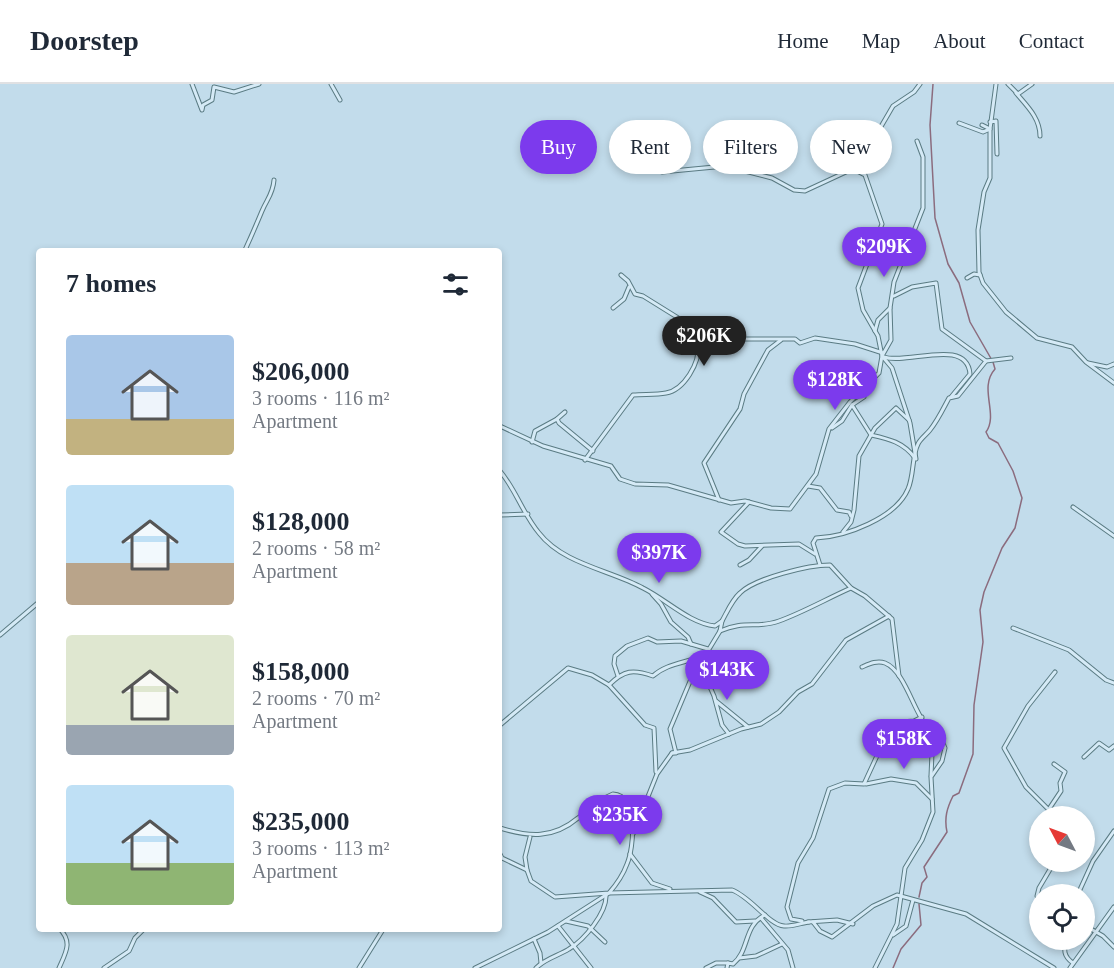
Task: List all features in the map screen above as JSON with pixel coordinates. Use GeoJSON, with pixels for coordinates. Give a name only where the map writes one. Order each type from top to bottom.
{"type":"FeatureCollection","features":[{"type":"Feature","properties":{"kind":"street"},"geometry":{"type":"LineString","coordinates":[[192,84],[202,110],[203,105],[212,100],[214,86],[234,92],[259,84]]}},
{"type":"Feature","properties":{"kind":"street"},"geometry":{"type":"LineString","coordinates":[[331,84],[340,100]]}},
{"type":"Feature","properties":{"kind":"street"},"geometry":{"type":"LineString","coordinates":[[885,120],[893,106],[914,92],[920,84]]}},
{"type":"Feature","properties":{"kind":"street"},"geometry":{"type":"LineString","coordinates":[[996,84],[990,122],[990,178],[984,192],[978,230],[980,275],[991,296],[1037,338],[1072,347],[1086,362],[1114,383]]}},
{"type":"Feature","properties":{"kind":"street"},"geometry":{"type":"LineString","coordinates":[[1008,84],[1032,112],[1040,136]]}},
{"type":"Feature","properties":{"kind":"street"},"geometry":{"type":"LineString","coordinates":[[1016,93],[1021,93],[1032,84]]}},
{"type":"Feature","properties":{"kind":"street"},"geometry":{"type":"LineString","coordinates":[[990,122],[996,121],[997,154]]}},
{"type":"Feature","properties":{"kind":"street"},"geometry":{"type":"LineString","coordinates":[[959,123],[983,132],[990,129]]}},
{"type":"Feature","properties":{"kind":"street"},"geometry":{"type":"LineString","coordinates":[[982,125],[990,129]]}},
{"type":"Feature","properties":{"kind":"street"},"geometry":{"type":"LineString","coordinates":[[502,427],[532,442],[585,460],[611,466],[620,479],[635,484],[668,485],[730,503],[749,502],[771,508],[790,508],[816,474],[829,430],[850,402],[879,372],[882,354],[891,340],[890,308],[894,296],[894,282],[923,208],[923,157],[917,141]]}},
{"type":"Feature","properties":{"kind":"street"},"geometry":{"type":"LineString","coordinates":[[691,169],[725,166],[772,178],[794,190],[805,191],[839,174]]}},
{"type":"Feature","properties":{"kind":"street"},"geometry":{"type":"LineString","coordinates":[[861,174],[865,175],[882,224],[858,288],[863,310],[875,331],[882,354],[892,368],[909,420],[916,459]]}},
{"type":"Feature","properties":{"kind":"street"},"geometry":{"type":"LineString","coordinates":[[246,248],[261,220],[261,214],[269,202],[274,180]]}},
{"type":"Feature","properties":{"kind":"street"},"geometry":{"type":"LineString","coordinates":[[967,278],[974,274],[980,275]]}},
{"type":"Feature","properties":{"kind":"street"},"geometry":{"type":"LineString","coordinates":[[621,275],[628,281],[634,294],[643,296],[680,319],[726,332],[737,339],[795,339],[800,343],[815,338],[855,344],[896,359],[951,354],[963,358],[969,366],[970,374],[918,443],[909,488],[892,510],[879,521],[831,538],[816,538],[813,543],[820,565]]}},
{"type":"Feature","properties":{"kind":"street"},"geometry":{"type":"LineString","coordinates":[[894,296],[912,287],[936,284],[942,329],[986,362]]}},
{"type":"Feature","properties":{"kind":"street"},"geometry":{"type":"LineString","coordinates":[[613,308],[624,299],[629,287]]}},
{"type":"Feature","properties":{"kind":"street"},"geometry":{"type":"LineString","coordinates":[[875,331],[878,320],[890,308]]}},
{"type":"Feature","properties":{"kind":"street"},"geometry":{"type":"LineString","coordinates":[[585,460],[633,395],[666,393],[679,387],[689,376],[699,347],[693,331],[695,323]]}},
{"type":"Feature","properties":{"kind":"street"},"geometry":{"type":"LineString","coordinates":[[719,500],[704,463],[740,409],[744,394],[768,350],[783,339]]}},
{"type":"Feature","properties":{"kind":"street"},"geometry":{"type":"LineString","coordinates":[[950,398],[958,396],[986,362],[1011,358]]}},
{"type":"Feature","properties":{"kind":"street"},"geometry":{"type":"LineString","coordinates":[[1086,362],[1107,367],[1114,364]]}},
{"type":"Feature","properties":{"kind":"street"},"geometry":{"type":"LineString","coordinates":[[829,430],[842,421],[852,405],[864,397],[866,386]]}},
{"type":"Feature","properties":{"kind":"street"},"geometry":{"type":"LineString","coordinates":[[852,405],[870,435],[896,442],[907,448],[916,459]]}},
{"type":"Feature","properties":{"kind":"street"},"geometry":{"type":"LineString","coordinates":[[842,533],[852,518],[859,485],[859,456],[870,435],[896,408],[909,420]]}},
{"type":"Feature","properties":{"kind":"street"},"geometry":{"type":"LineString","coordinates":[[532,442],[536,431],[565,412]]}},
{"type":"Feature","properties":{"kind":"street"},"geometry":{"type":"LineString","coordinates":[[557,419],[578,441],[593,451]]}},
{"type":"Feature","properties":{"kind":"street"},"geometry":{"type":"LineString","coordinates":[[502,474],[538,533],[553,547],[651,592],[701,624],[715,626],[722,621]]}},
{"type":"Feature","properties":{"kind":"street"},"geometry":{"type":"LineString","coordinates":[[808,486],[820,488],[837,510],[849,512],[852,518]]}},
{"type":"Feature","properties":{"kind":"street"},"geometry":{"type":"LineString","coordinates":[[749,502],[722,532],[738,544],[762,546],[799,544],[817,555]]}},
{"type":"Feature","properties":{"kind":"street"},"geometry":{"type":"LineString","coordinates":[[1073,507],[1114,536]]}},
{"type":"Feature","properties":{"kind":"street"},"geometry":{"type":"LineString","coordinates":[[502,514],[528,514]]}},
{"type":"Feature","properties":{"kind":"street"},"geometry":{"type":"LineString","coordinates":[[740,565],[749,561],[762,546]]}},
{"type":"Feature","properties":{"kind":"street"},"geometry":{"type":"LineString","coordinates":[[633,834],[657,774],[672,753],[676,753],[676,745],[670,729],[691,679],[720,631],[722,621],[738,594],[755,582],[820,565],[830,565],[851,588],[866,596],[894,623],[894,654],[899,677]]}},
{"type":"Feature","properties":{"kind":"street"},"geometry":{"type":"LineString","coordinates":[[720,631],[744,623],[756,625],[778,622],[799,611],[818,606],[851,588]]}},
{"type":"Feature","properties":{"kind":"street"},"geometry":{"type":"LineString","coordinates":[[651,592],[671,622],[688,637],[691,644]]}},
{"type":"Feature","properties":{"kind":"street"},"geometry":{"type":"LineString","coordinates":[[0,635],[36,605]]}},
{"type":"Feature","properties":{"kind":"street"},"geometry":{"type":"LineString","coordinates":[[672,753],[690,750],[761,724],[779,712],[798,692],[812,684],[846,640],[889,616]]}},
{"type":"Feature","properties":{"kind":"street"},"geometry":{"type":"LineString","coordinates":[[1013,628],[1069,650],[1106,680],[1114,683]]}},
{"type":"Feature","properties":{"kind":"street"},"geometry":{"type":"LineString","coordinates":[[618,676],[614,664],[615,656],[627,646],[648,638],[657,642],[691,644],[708,649]]}},
{"type":"Feature","properties":{"kind":"street"},"geometry":{"type":"LineString","coordinates":[[705,656],[703,671],[722,725],[729,734]]}},
{"type":"Feature","properties":{"kind":"street"},"geometry":{"type":"LineString","coordinates":[[609,685],[618,676],[632,670],[653,676],[671,665],[682,664],[705,656]]}},
{"type":"Feature","properties":{"kind":"street"},"geometry":{"type":"LineString","coordinates":[[862,667],[876,662],[886,663],[899,677],[928,728],[941,738],[945,748],[944,755],[931,777]]}},
{"type":"Feature","properties":{"kind":"street"},"geometry":{"type":"LineString","coordinates":[[502,723],[568,668],[592,675],[609,685],[645,725],[654,728],[657,774]]}},
{"type":"Feature","properties":{"kind":"street"},"geometry":{"type":"LineString","coordinates":[[1046,806],[1026,787],[1004,748],[1028,706],[1055,672]]}},
{"type":"Feature","properties":{"kind":"street"},"geometry":{"type":"LineString","coordinates":[[715,700],[748,727]]}},
{"type":"Feature","properties":{"kind":"street"},"geometry":{"type":"LineString","coordinates":[[864,784],[880,748],[896,727],[901,722],[914,721],[922,717]]}},
{"type":"Feature","properties":{"kind":"street"},"geometry":{"type":"LineString","coordinates":[[874,968],[892,935],[902,897],[905,868],[922,840],[933,812],[930,759],[941,738]]}},
{"type":"Feature","properties":{"kind":"street"},"geometry":{"type":"LineString","coordinates":[[1084,757],[1098,743],[1109,750],[1114,746]]}},
{"type":"Feature","properties":{"kind":"street"},"geometry":{"type":"LineString","coordinates":[[1051,806],[1062,791],[1060,783],[1065,771],[1054,764]]}},
{"type":"Feature","properties":{"kind":"street"},"geometry":{"type":"LineString","coordinates":[[933,800],[916,783],[891,778],[864,784],[845,783],[829,789],[813,838],[800,859],[786,909],[792,919],[811,922],[820,931],[832,937],[853,924],[879,902],[897,895],[926,901],[966,914],[1054,968]]}},
{"type":"Feature","properties":{"kind":"street"},"geometry":{"type":"LineString","coordinates":[[502,829],[531,836],[544,836],[566,828],[601,799],[613,794],[617,794],[624,800],[632,813],[633,834],[627,865],[608,894],[603,910],[574,945],[536,968]]}},
{"type":"Feature","properties":{"kind":"street"},"geometry":{"type":"LineString","coordinates":[[1083,884],[1093,861],[1114,831]]}},
{"type":"Feature","properties":{"kind":"street"},"geometry":{"type":"LineString","coordinates":[[531,836],[525,857],[531,881],[555,897],[674,890],[732,890],[744,894],[765,915],[784,926],[837,920],[853,924]]}},
{"type":"Feature","properties":{"kind":"street"},"geometry":{"type":"LineString","coordinates":[[630,854],[652,883],[674,890]]}},
{"type":"Feature","properties":{"kind":"street"},"geometry":{"type":"LineString","coordinates":[[502,858],[527,870]]}},
{"type":"Feature","properties":{"kind":"street"},"geometry":{"type":"LineString","coordinates":[[698,891],[713,898],[736,922],[756,921]]}},
{"type":"Feature","properties":{"kind":"street"},"geometry":{"type":"LineString","coordinates":[[475,968],[558,926],[587,904],[608,894]]}},
{"type":"Feature","properties":{"kind":"street"},"geometry":{"type":"LineString","coordinates":[[892,935],[906,926],[913,900]]}},
{"type":"Feature","properties":{"kind":"street"},"geometry":{"type":"LineString","coordinates":[[1114,907],[1095,931],[1114,947]]}},
{"type":"Feature","properties":{"kind":"street"},"geometry":{"type":"LineString","coordinates":[[739,958],[746,935],[756,921],[765,915]]}},
{"type":"Feature","properties":{"kind":"street"},"geometry":{"type":"LineString","coordinates":[[761,918],[778,935],[788,950],[793,968]]}},
{"type":"Feature","properties":{"kind":"street"},"geometry":{"type":"LineString","coordinates":[[566,921],[590,928],[605,942]]}},
{"type":"Feature","properties":{"kind":"street"},"geometry":{"type":"LineString","coordinates":[[558,926],[591,968]]}},
{"type":"Feature","properties":{"kind":"street"},"geometry":{"type":"LineString","coordinates":[[59,968],[69,945],[62,932]]}},
{"type":"Feature","properties":{"kind":"street"},"geometry":{"type":"LineString","coordinates":[[104,968],[129,951],[135,938],[141,932]]}},
{"type":"Feature","properties":{"kind":"street"},"geometry":{"type":"LineString","coordinates":[[359,968],[382,932]]}},
{"type":"Feature","properties":{"kind":"street"},"geometry":{"type":"LineString","coordinates":[[534,939],[540,953],[541,963]]}},
{"type":"Feature","properties":{"kind":"street"},"geometry":{"type":"LineString","coordinates":[[706,968],[716,963],[733,963],[739,958],[756,956],[782,944]]}},
{"type":"Feature","properties":{"kind":"street"},"geometry":{"type":"LineString","coordinates":[[1064,950],[1066,958],[1073,963]]}},
{"type":"Feature","properties":{"kind":"street"},"geometry":{"type":"LineString","coordinates":[[1070,968],[1082,950]]}},
{"type":"Feature","properties":{"kind":"street"},"geometry":{"type":"LineString","coordinates":[[726,968],[728,963]]}},
{"type":"Feature","properties":{"kind":"waterway"},"geometry":{"type":"LineString","coordinates":[[919,897],[922,883],[927,877],[924,867],[947,832],[948,809],[953,796],[959,793],[973,754],[974,705],[983,642],[980,610],[984,592],[1002,548],[1015,528],[1022,498],[1013,471],[998,443],[989,438],[986,432],[990,417],[988,384],[995,369],[970,322],[959,283],[948,264],[935,218],[930,125],[933,84]]}},
{"type":"Feature","properties":{"kind":"waterway"},"geometry":{"type":"LineString","coordinates":[[893,968],[901,949],[921,925],[919,904]]}}]}
